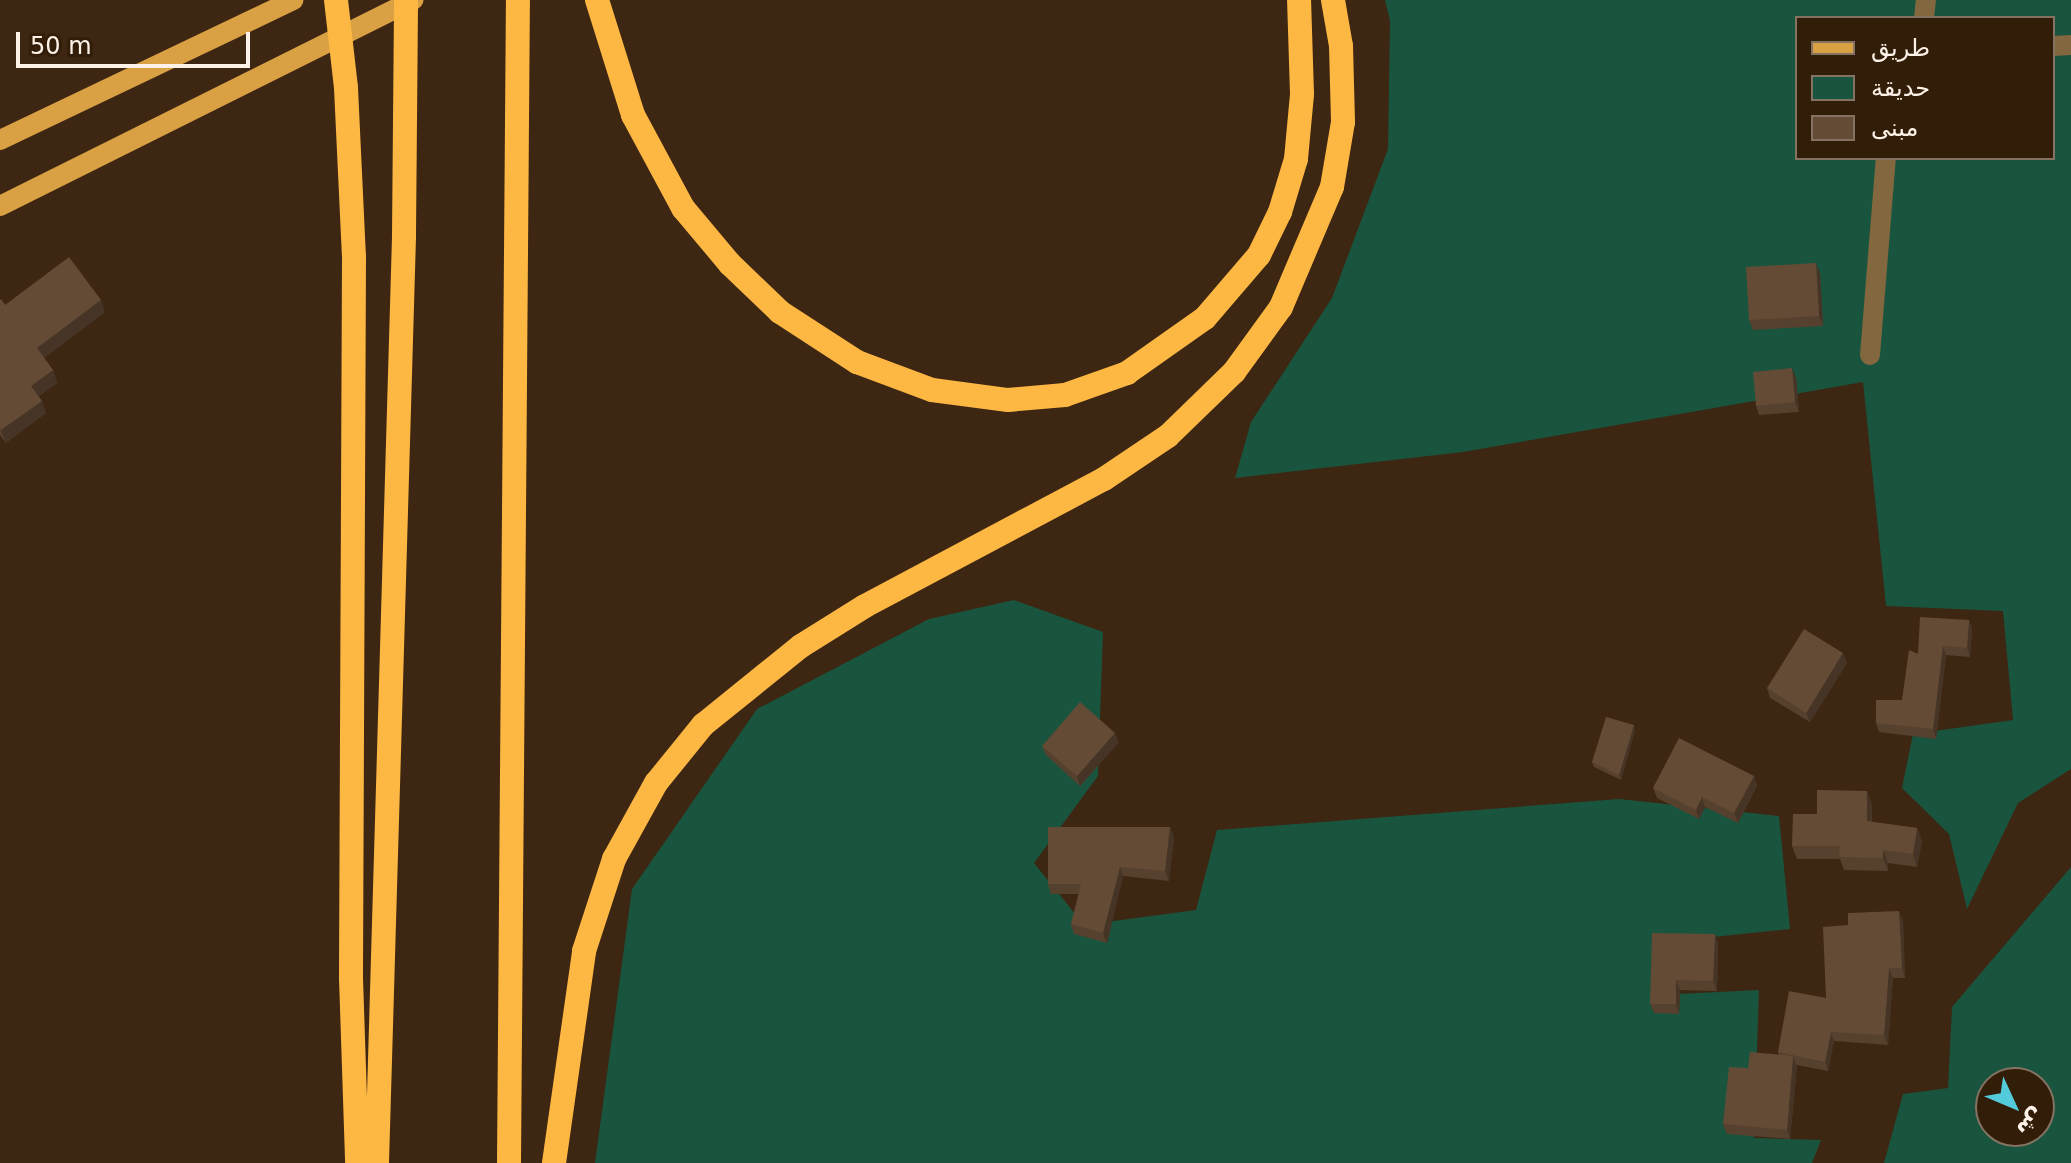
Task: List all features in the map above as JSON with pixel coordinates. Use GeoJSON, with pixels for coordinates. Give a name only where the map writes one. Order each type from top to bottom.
{"type":"FeatureCollection","features":[{"type":"Feature","properties":{"kind":"highway"},"geometry":{"type":"LineString","coordinates":[[336,0],[346,88],[354,257],[351,978],[357,1163]]}},
{"type":"Feature","properties":{"kind":"highway"},"geometry":{"type":"LineString","coordinates":[[377,1163],[404,235],[406,0]]}},
{"type":"Feature","properties":{"kind":"highway"},"geometry":{"type":"LineString","coordinates":[[509,1163],[518,0]]}},
{"type":"Feature","properties":{"kind":"highway"},"geometry":{"type":"LineString","coordinates":[[597,0],[633,115],[683,208],[730,264],[780,312],[857,362],[932,390],[1008,400],[1065,395],[1127,373],[1205,318],[1259,255],[1280,212],[1296,159],[1302,94],[1299,0]]}},
{"type":"Feature","properties":{"kind":"highway"},"geometry":{"type":"LineString","coordinates":[[554,1163],[584,951],[614,859],[656,783],[703,725],[801,646],[865,606],[1104,479],[1168,436],[1234,372],[1281,307],[1329,197],[1341,135],[1341,46],[1333,0]]}},
{"type":"Feature","properties":{"kind":"main road"},"geometry":{"type":"LineString","coordinates":[[0,140],[293,0]]}},
{"type":"Feature","properties":{"kind":"main road"},"geometry":{"type":"LineString","coordinates":[[0,206],[414,0]]}},
{"type":"Feature","properties":{"kind":"street"},"geometry":{"type":"LineString","coordinates":[[1870,355],[1886,160]]}},
{"type":"Feature","properties":{"kind":"green space"},"geometry":{"type":"Polygon","coordinates":[[[1385,0],[2071,0],[2071,769],[2018,803],[1967,909],[1949,834],[1902,788],[1913,734],[2013,720],[2003,611],[1886,606],[1863,382],[1463,452],[1235,478],[1251,422],[1332,298],[1388,149],[1390,21],[1385,0]]]}},
{"type":"Feature","properties":{"kind":"green space"},"geometry":{"type":"Polygon","coordinates":[[[1014,600],[1103,632],[1098,776],[1034,863],[1084,925],[1196,910],[1217,830],[1619,799],[1779,816],[1790,929],[1675,941],[1677,994],[1759,990],[1754,1138],[1821,1140],[1812,1163],[595,1163],[632,889],[757,709],[929,619],[1014,600]]]}},
{"type":"Feature","properties":{"kind":"green space"},"geometry":{"type":"Polygon","coordinates":[[[2071,867],[2071,1163],[1884,1163],[1903,1094],[1948,1088],[1952,1007],[2071,867]]]}},
{"type":"Feature","properties":{"kind":"building"},"geometry":{"type":"Polygon","coordinates":[[[69,257],[101,300],[37,348],[53,370],[31,386],[42,401],[1,430],[0,300],[5,305],[69,257]]]}},
{"type":"Feature","properties":{"kind":"building"},"geometry":{"type":"Polygon","coordinates":[[[1816,263],[1819,316],[1749,320],[1746,267],[1816,263]]]}},
{"type":"Feature","properties":{"kind":"building"},"geometry":{"type":"Polygon","coordinates":[[[1792,368],[1795,402],[1756,406],[1753,372],[1792,368]]]}},
{"type":"Feature","properties":{"kind":"building"},"geometry":{"type":"Polygon","coordinates":[[[1920,617],[1969,620],[1967,648],[1943,646],[1933,729],[1876,723],[1876,700],[1902,700],[1909,650],[1918,654],[1920,617]]]}},
{"type":"Feature","properties":{"kind":"building"},"geometry":{"type":"Polygon","coordinates":[[[1804,629],[1843,653],[1806,713],[1767,688],[1804,629]]]}},
{"type":"Feature","properties":{"kind":"building"},"geometry":{"type":"Polygon","coordinates":[[[1080,702],[1115,733],[1077,776],[1042,746],[1080,702]]]}},
{"type":"Feature","properties":{"kind":"building"},"geometry":{"type":"Polygon","coordinates":[[[1606,717],[1634,725],[1619,775],[1592,762],[1606,717]]]}},
{"type":"Feature","properties":{"kind":"building"},"geometry":{"type":"Polygon","coordinates":[[[1679,738],[1754,776],[1734,813],[1702,797],[1696,810],[1653,788],[1679,738]]]}},
{"type":"Feature","properties":{"kind":"building"},"geometry":{"type":"Polygon","coordinates":[[[1817,790],[1867,791],[1867,821],[1917,828],[1913,854],[1883,850],[1883,858],[1839,857],[1840,846],[1792,846],[1793,814],[1817,814],[1817,790]]]}},
{"type":"Feature","properties":{"kind":"building"},"geometry":{"type":"Polygon","coordinates":[[[1048,827],[1170,827],[1165,871],[1120,867],[1103,933],[1071,924],[1081,884],[1048,884],[1048,827]]]}},
{"type":"Feature","properties":{"kind":"building"},"geometry":{"type":"Polygon","coordinates":[[[1899,911],[1902,968],[1889,968],[1884,1035],[1831,1032],[1825,1062],[1778,1052],[1789,991],[1826,998],[1823,927],[1848,925],[1848,913],[1899,911]]]}},
{"type":"Feature","properties":{"kind":"building"},"geometry":{"type":"Polygon","coordinates":[[[1652,933],[1715,934],[1713,981],[1676,980],[1676,1004],[1650,1004],[1652,933]]]}},
{"type":"Feature","properties":{"kind":"building"},"geometry":{"type":"Polygon","coordinates":[[[1750,1052],[1793,1056],[1787,1130],[1723,1124],[1729,1067],[1748,1068],[1750,1052]]]}}]}
